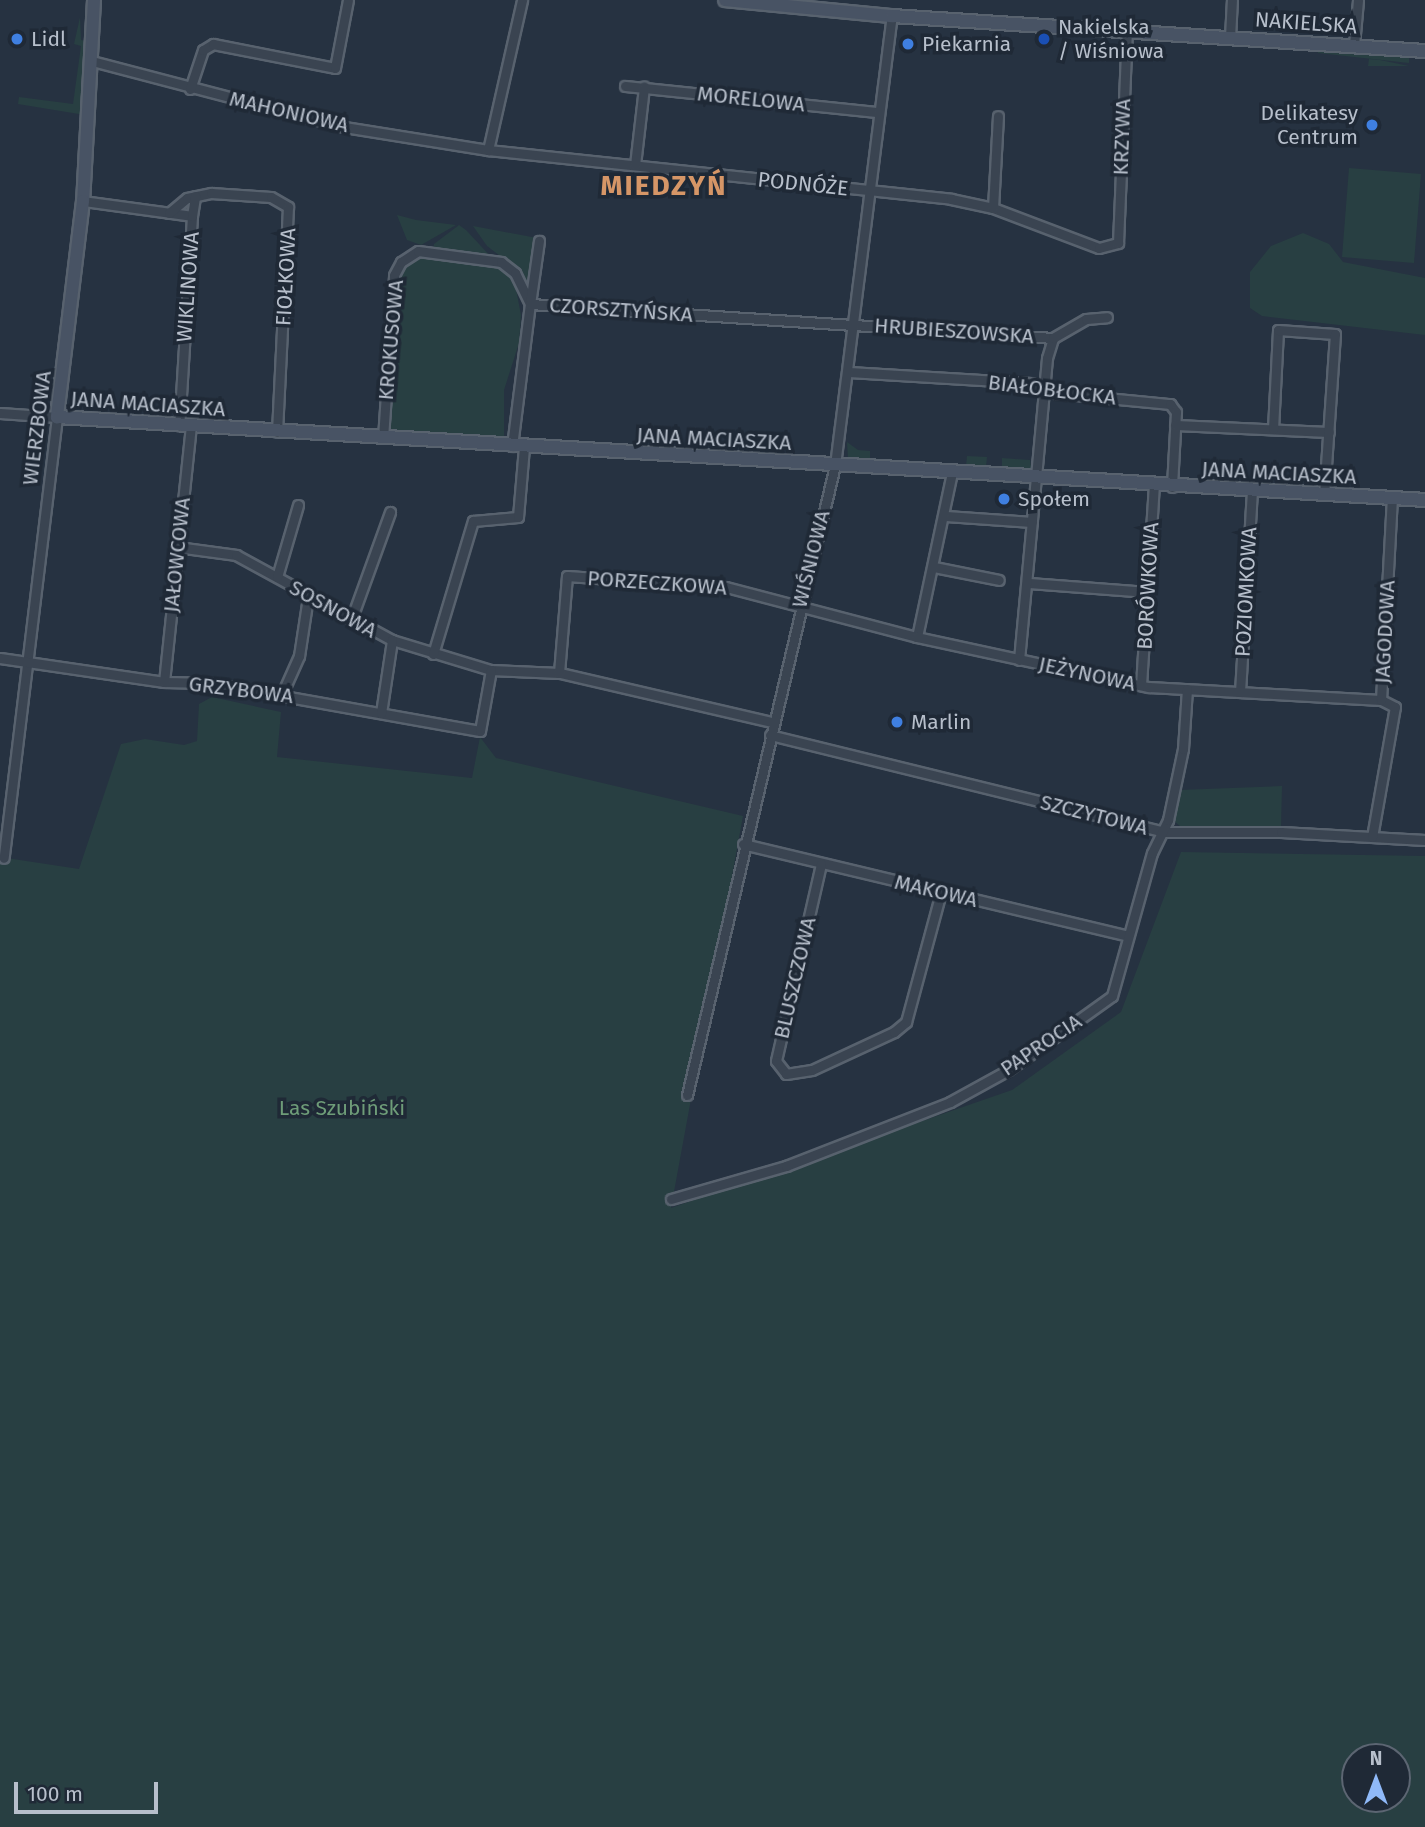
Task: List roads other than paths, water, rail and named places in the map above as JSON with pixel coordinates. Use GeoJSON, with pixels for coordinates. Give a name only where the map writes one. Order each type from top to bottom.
{"type":"FeatureCollection","features":[{"type":"Feature","properties":{"kind":"street","name":"WIERZBOWA"},"geometry":{"type":"LineString","coordinates":[[4,859],[83,201],[94,0]]}},
{"type":"Feature","properties":{"kind":"street"},"geometry":{"type":"LineString","coordinates":[[190,89],[203,50],[213,44],[335,68],[348,0]]}},
{"type":"Feature","properties":{"kind":"street"},"geometry":{"type":"LineString","coordinates":[[488,150],[522,0]]}},
{"type":"Feature","properties":{"kind":"street","name":"NAKIELSKA"},"geometry":{"type":"LineString","coordinates":[[725,0],[892,16],[1425,51]]}},
{"type":"Feature","properties":{"kind":"street"},"geometry":{"type":"LineString","coordinates":[[1230,37],[1232,0]]}},
{"type":"Feature","properties":{"kind":"street"},"geometry":{"type":"LineString","coordinates":[[1353,45],[1358,0]]}},
{"type":"Feature","properties":{"kind":"street","name":"WIŚNIOWA"},"geometry":{"type":"LineString","coordinates":[[687,1095],[743,844],[835,465],[849,372],[877,112],[892,16]]}},
{"type":"Feature","properties":{"kind":"street","name":"KRZYWA"},"geometry":{"type":"LineString","coordinates":[[1118,243],[1126,31]]}},
{"type":"Feature","properties":{"kind":"street","name":"MAHONIOWA"},"geometry":{"type":"LineString","coordinates":[[92,61],[190,89],[344,127],[488,150]]}},
{"type":"Feature","properties":{"kind":"street","name":"MORELOWA"},"geometry":{"type":"LineString","coordinates":[[625,86],[877,112]]}},
{"type":"Feature","properties":{"kind":"street"},"geometry":{"type":"LineString","coordinates":[[635,165],[644,88]]}},
{"type":"Feature","properties":{"kind":"street"},"geometry":{"type":"LineString","coordinates":[[993,208],[998,116]]}},
{"type":"Feature","properties":{"kind":"street","name":"PODNÓŻE"},"geometry":{"type":"LineString","coordinates":[[488,150],[869,191],[993,208],[1099,248],[1118,243]]}},
{"type":"Feature","properties":{"kind":"street","name":"FIOŁKOWA"},"geometry":{"type":"LineString","coordinates":[[169,213],[195,196],[238,192],[271,197],[288,207],[277,432]]}},
{"type":"Feature","properties":{"kind":"street"},"geometry":{"type":"LineString","coordinates":[[192,216],[195,196]]}},
{"type":"Feature","properties":{"kind":"street","name":"WIKLINOWA"},"geometry":{"type":"LineString","coordinates":[[83,201],[192,216],[185,426]]}},
{"type":"Feature","properties":{"kind":"street"},"geometry":{"type":"LineString","coordinates":[[530,304],[539,241]]}},
{"type":"Feature","properties":{"kind":"street","name":"KROKUSOWA"},"geometry":{"type":"LineString","coordinates":[[383,438],[394,275],[401,262],[418,251],[510,266],[530,304]]}},
{"type":"Feature","properties":{"kind":"street","name":"CZORSZTYŃSKA"},"geometry":{"type":"LineString","coordinates":[[433,653],[474,521],[518,517],[518,446],[530,304],[854,325]]}},
{"type":"Feature","properties":{"kind":"street"},"geometry":{"type":"LineString","coordinates":[[1019,660],[1029,583],[1043,387],[1054,338],[1086,319],[1107,317]]}},
{"type":"Feature","properties":{"kind":"street","name":"HRUBIESZOWSKA"},"geometry":{"type":"LineString","coordinates":[[854,325],[1054,338]]}},
{"type":"Feature","properties":{"kind":"street"},"geometry":{"type":"LineString","coordinates":[[1273,429],[1278,330],[1335,334],[1324,494]]}},
{"type":"Feature","properties":{"kind":"street","name":"BIAŁOBŁOCKA"},"geometry":{"type":"LineString","coordinates":[[849,372],[1043,387],[1055,393],[1170,404],[1175,408],[1175,425]]}},
{"type":"Feature","properties":{"kind":"street","name":"JANA MACIASZKA"},"geometry":{"type":"LineString","coordinates":[[0,413],[1154,486],[1425,500]]}},
{"type":"Feature","properties":{"kind":"street"},"geometry":{"type":"LineString","coordinates":[[1172,487],[1175,425],[1328,432]]}},
{"type":"Feature","properties":{"kind":"street","name":"JAŁOWCOWA"},"geometry":{"type":"LineString","coordinates":[[164,682],[185,426]]}},
{"type":"Feature","properties":{"kind":"street"},"geometry":{"type":"LineString","coordinates":[[917,637],[946,516],[951,473]]}},
{"type":"Feature","properties":{"kind":"street","name":"BORÓWKOWA"},"geometry":{"type":"LineString","coordinates":[[1141,685],[1154,486]]}},
{"type":"Feature","properties":{"kind":"street","name":"POZIOMKOWA"},"geometry":{"type":"LineString","coordinates":[[1240,692],[1252,491]]}},
{"type":"Feature","properties":{"kind":"street","name":"JAGODOWA"},"geometry":{"type":"LineString","coordinates":[[1372,837],[1395,707],[1381,700],[1392,498]]}},
{"type":"Feature","properties":{"kind":"street"},"geometry":{"type":"LineString","coordinates":[[277,577],[298,505]]}},
{"type":"Feature","properties":{"kind":"street"},"geometry":{"type":"LineString","coordinates":[[351,620],[390,512]]}},
{"type":"Feature","properties":{"kind":"street"},"geometry":{"type":"LineString","coordinates":[[946,516],[1032,522]]}},
{"type":"Feature","properties":{"kind":"street","name":"SOSNOWA"},"geometry":{"type":"LineString","coordinates":[[177,547],[236,555],[308,597],[392,640],[491,670]]}},
{"type":"Feature","properties":{"kind":"street"},"geometry":{"type":"LineString","coordinates":[[934,567],[999,580]]}},
{"type":"Feature","properties":{"kind":"street","name":"PORZECZKOWA"},"geometry":{"type":"LineString","coordinates":[[559,673],[567,576],[726,587],[800,605]]}},
{"type":"Feature","properties":{"kind":"street"},"geometry":{"type":"LineString","coordinates":[[1029,583],[1148,592]]}},
{"type":"Feature","properties":{"kind":"street"},"geometry":{"type":"LineString","coordinates":[[282,694],[299,656],[308,597]]}},
{"type":"Feature","properties":{"kind":"street","name":"JEŻYNOWA"},"geometry":{"type":"LineString","coordinates":[[800,605],[917,637],[1141,685],[1381,700]]}},
{"type":"Feature","properties":{"kind":"street"},"geometry":{"type":"LineString","coordinates":[[381,713],[392,640]]}},
{"type":"Feature","properties":{"kind":"street","name":"GRZYBOWA"},"geometry":{"type":"LineString","coordinates":[[0,658],[164,682],[210,683],[480,731],[491,670]]}},
{"type":"Feature","properties":{"kind":"street"},"geometry":{"type":"LineString","coordinates":[[491,670],[559,673],[772,722]]}},
{"type":"Feature","properties":{"kind":"street","name":"PAPROCIA"},"geometry":{"type":"LineString","coordinates":[[671,1199],[786,1166],[950,1102],[1010,1069],[1112,996],[1152,853],[1164,832],[1183,749],[1187,689]]}},
{"type":"Feature","properties":{"kind":"street","name":"SZCZYTOWA"},"geometry":{"type":"LineString","coordinates":[[769,735],[1164,832],[1425,840]]}},
{"type":"Feature","properties":{"kind":"street","name":"MAKOWA"},"geometry":{"type":"LineString","coordinates":[[743,844],[1128,936]]}},
{"type":"Feature","properties":{"kind":"street","name":"BLUSZCZOWA"},"geometry":{"type":"LineString","coordinates":[[821,864],[776,1061],[786,1074],[812,1070],[894,1032],[906,1022],[941,892]]}},
{"type":"Feature","properties":{"kind":"place","name":"Lidl"},"geometry":{"type":"Point","coordinates":[17,39]}},
{"type":"Feature","properties":{"kind":"place","name":"Nakielska / Wiśniowa"},"geometry":{"type":"Point","coordinates":[1044,39]}},
{"type":"Feature","properties":{"kind":"place","name":"Piekarnia"},"geometry":{"type":"Point","coordinates":[908,44]}},
{"type":"Feature","properties":{"kind":"place","name":"Delikatesy Centrum"},"geometry":{"type":"Point","coordinates":[1372,125]}},
{"type":"Feature","properties":{"kind":"place","name":"Społem"},"geometry":{"type":"Point","coordinates":[1004,499]}},
{"type":"Feature","properties":{"kind":"place","name":"Marlin"},"geometry":{"type":"Point","coordinates":[897,722]}},
{"type":"Feature","properties":{"kind":"district","name":"MIEDZYŃ"},"geometry":{"type":"Point","coordinates":[664,186]}},
{"type":"Feature","properties":{"kind":"park label","name":"Las Szubiński"},"geometry":{"type":"Point","coordinates":[342,1108]}}]}
